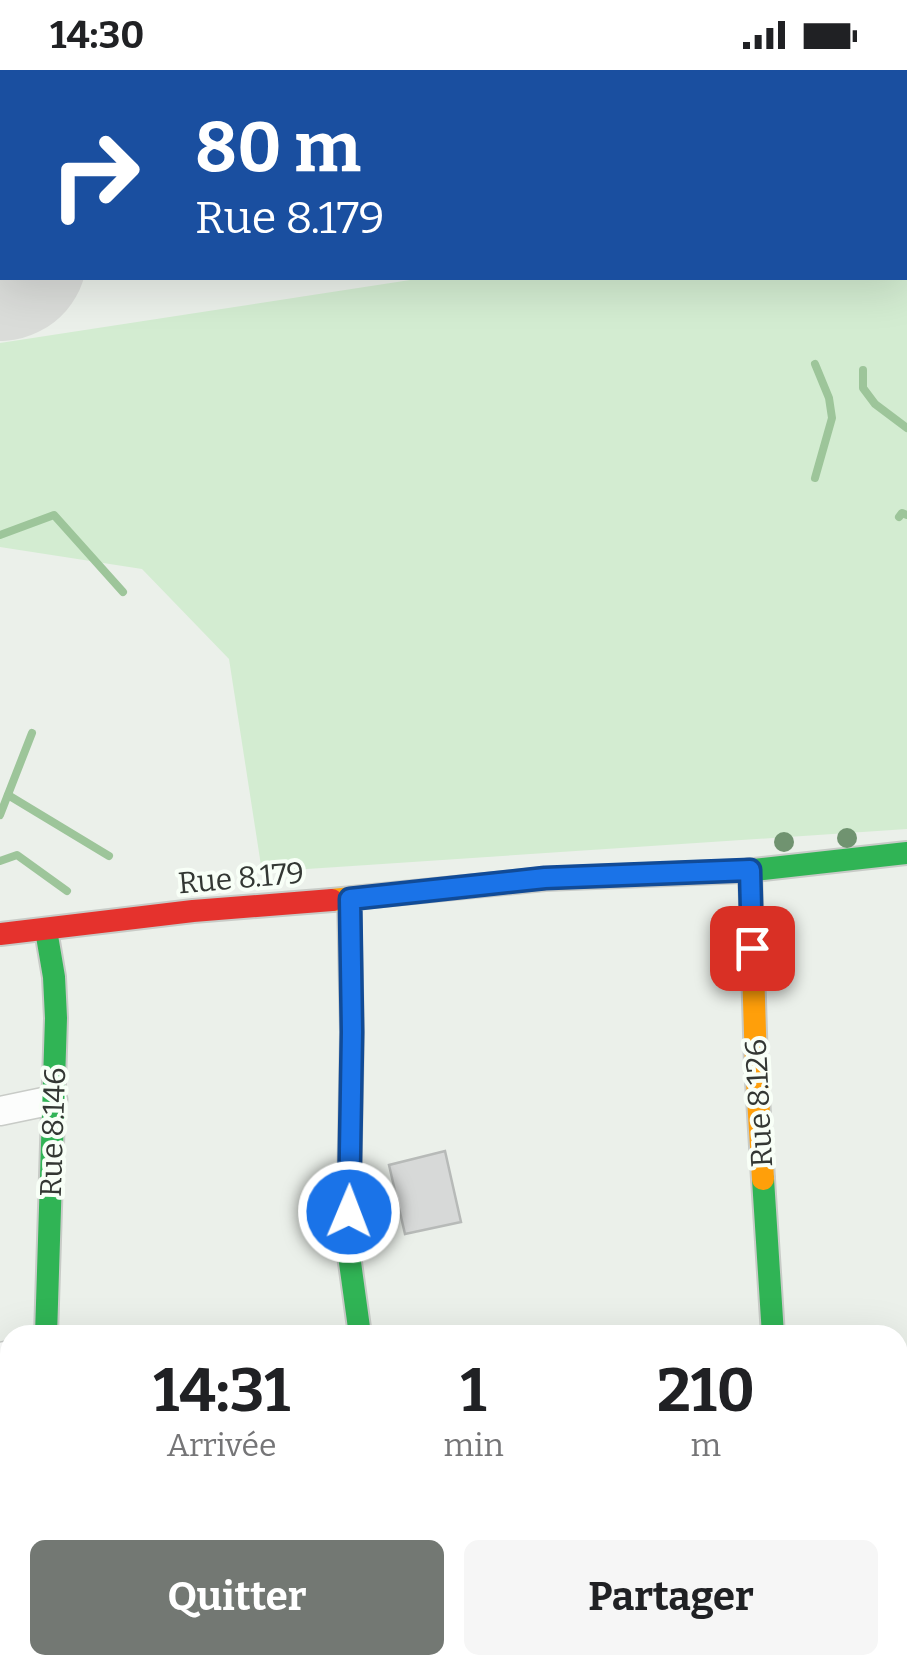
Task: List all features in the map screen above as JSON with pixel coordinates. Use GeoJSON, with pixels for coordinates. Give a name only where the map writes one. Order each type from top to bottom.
{"type":"FeatureCollection","features":[{"type":"Feature","properties":{"kind":"street","name":"Rue 8.179"},"geometry":{"type":"LineString","coordinates":[[0,934],[193,911],[545,878],[750,870],[907,853]]}},
{"type":"Feature","properties":{"kind":"street","name":"Rue 8.126"},"geometry":{"type":"LineString","coordinates":[[750,870],[756,1065],[772,1325]]}},
{"type":"Feature","properties":{"kind":"street"},"geometry":{"type":"LineString","coordinates":[[350,899],[348,1248],[359,1325]]}},
{"type":"Feature","properties":{"kind":"street","name":"Rue 8.146"},"geometry":{"type":"LineString","coordinates":[[46,930],[56,1018],[46,1325]]}},
{"type":"Feature","properties":{"kind":"street"},"geometry":{"type":"LineString","coordinates":[[0,1111],[53,1100]]}},
{"type":"Feature","properties":{"kind":"green space"},"geometry":{"type":"Polygon","coordinates":[[[410,280],[907,280],[907,829],[262,872],[229,659],[142,569],[0,547],[0,343],[410,280]]]}},
{"type":"Feature","properties":{"kind":"building"},"geometry":{"type":"Polygon","coordinates":[[[445,1151],[461,1222],[405,1234],[389,1165],[445,1151]]]}},
{"type":"Feature","properties":{"kind":"waterway"},"geometry":{"type":"LineString","coordinates":[[815,364],[829,398],[832,418],[815,478]]}},
{"type":"Feature","properties":{"kind":"waterway"},"geometry":{"type":"LineString","coordinates":[[863,370],[863,388],[875,404],[907,428]]}},
{"type":"Feature","properties":{"kind":"waterway"},"geometry":{"type":"LineString","coordinates":[[899,517],[902,513],[907,515]]}},
{"type":"Feature","properties":{"kind":"waterway"},"geometry":{"type":"LineString","coordinates":[[0,535],[54,515],[123,592]]}},
{"type":"Feature","properties":{"kind":"waterway"},"geometry":{"type":"LineString","coordinates":[[0,815],[32,733]]}},
{"type":"Feature","properties":{"kind":"waterway"},"geometry":{"type":"LineString","coordinates":[[8,795],[109,856]]}},
{"type":"Feature","properties":{"kind":"waterway"},"geometry":{"type":"LineString","coordinates":[[0,861],[17,855],[67,891]]}},
{"type":"Feature","properties":{"kind":"traffic: fast"},"geometry":{"type":"LineString","coordinates":[[745,871],[907,853]]}},
{"type":"Feature","properties":{"kind":"traffic: fast"},"geometry":{"type":"LineString","coordinates":[[349,899],[352,1032],[348,1248],[359,1325]]}},
{"type":"Feature","properties":{"kind":"traffic: fast"},"geometry":{"type":"LineString","coordinates":[[46,930],[56,1018],[46,1325]]}},
{"type":"Feature","properties":{"kind":"traffic: fast"},"geometry":{"type":"LineString","coordinates":[[763,1179],[772,1325]]}},
{"type":"Feature","properties":{"kind":"traffic: slow"},"geometry":{"type":"LineString","coordinates":[[750,870],[763,1179]]}},
{"type":"Feature","properties":{"kind":"traffic: slow"},"geometry":{"type":"LineString","coordinates":[[332,900],[545,879],[745,871]]}},
{"type":"Feature","properties":{"kind":"traffic: jam"},"geometry":{"type":"LineString","coordinates":[[0,934],[193,911],[332,900]]}},
{"type":"Feature","properties":{"kind":"route"},"geometry":{"type":"LineString","coordinates":[[349,1212],[350,899],[545,878],[750,870],[752,948]]}}]}
